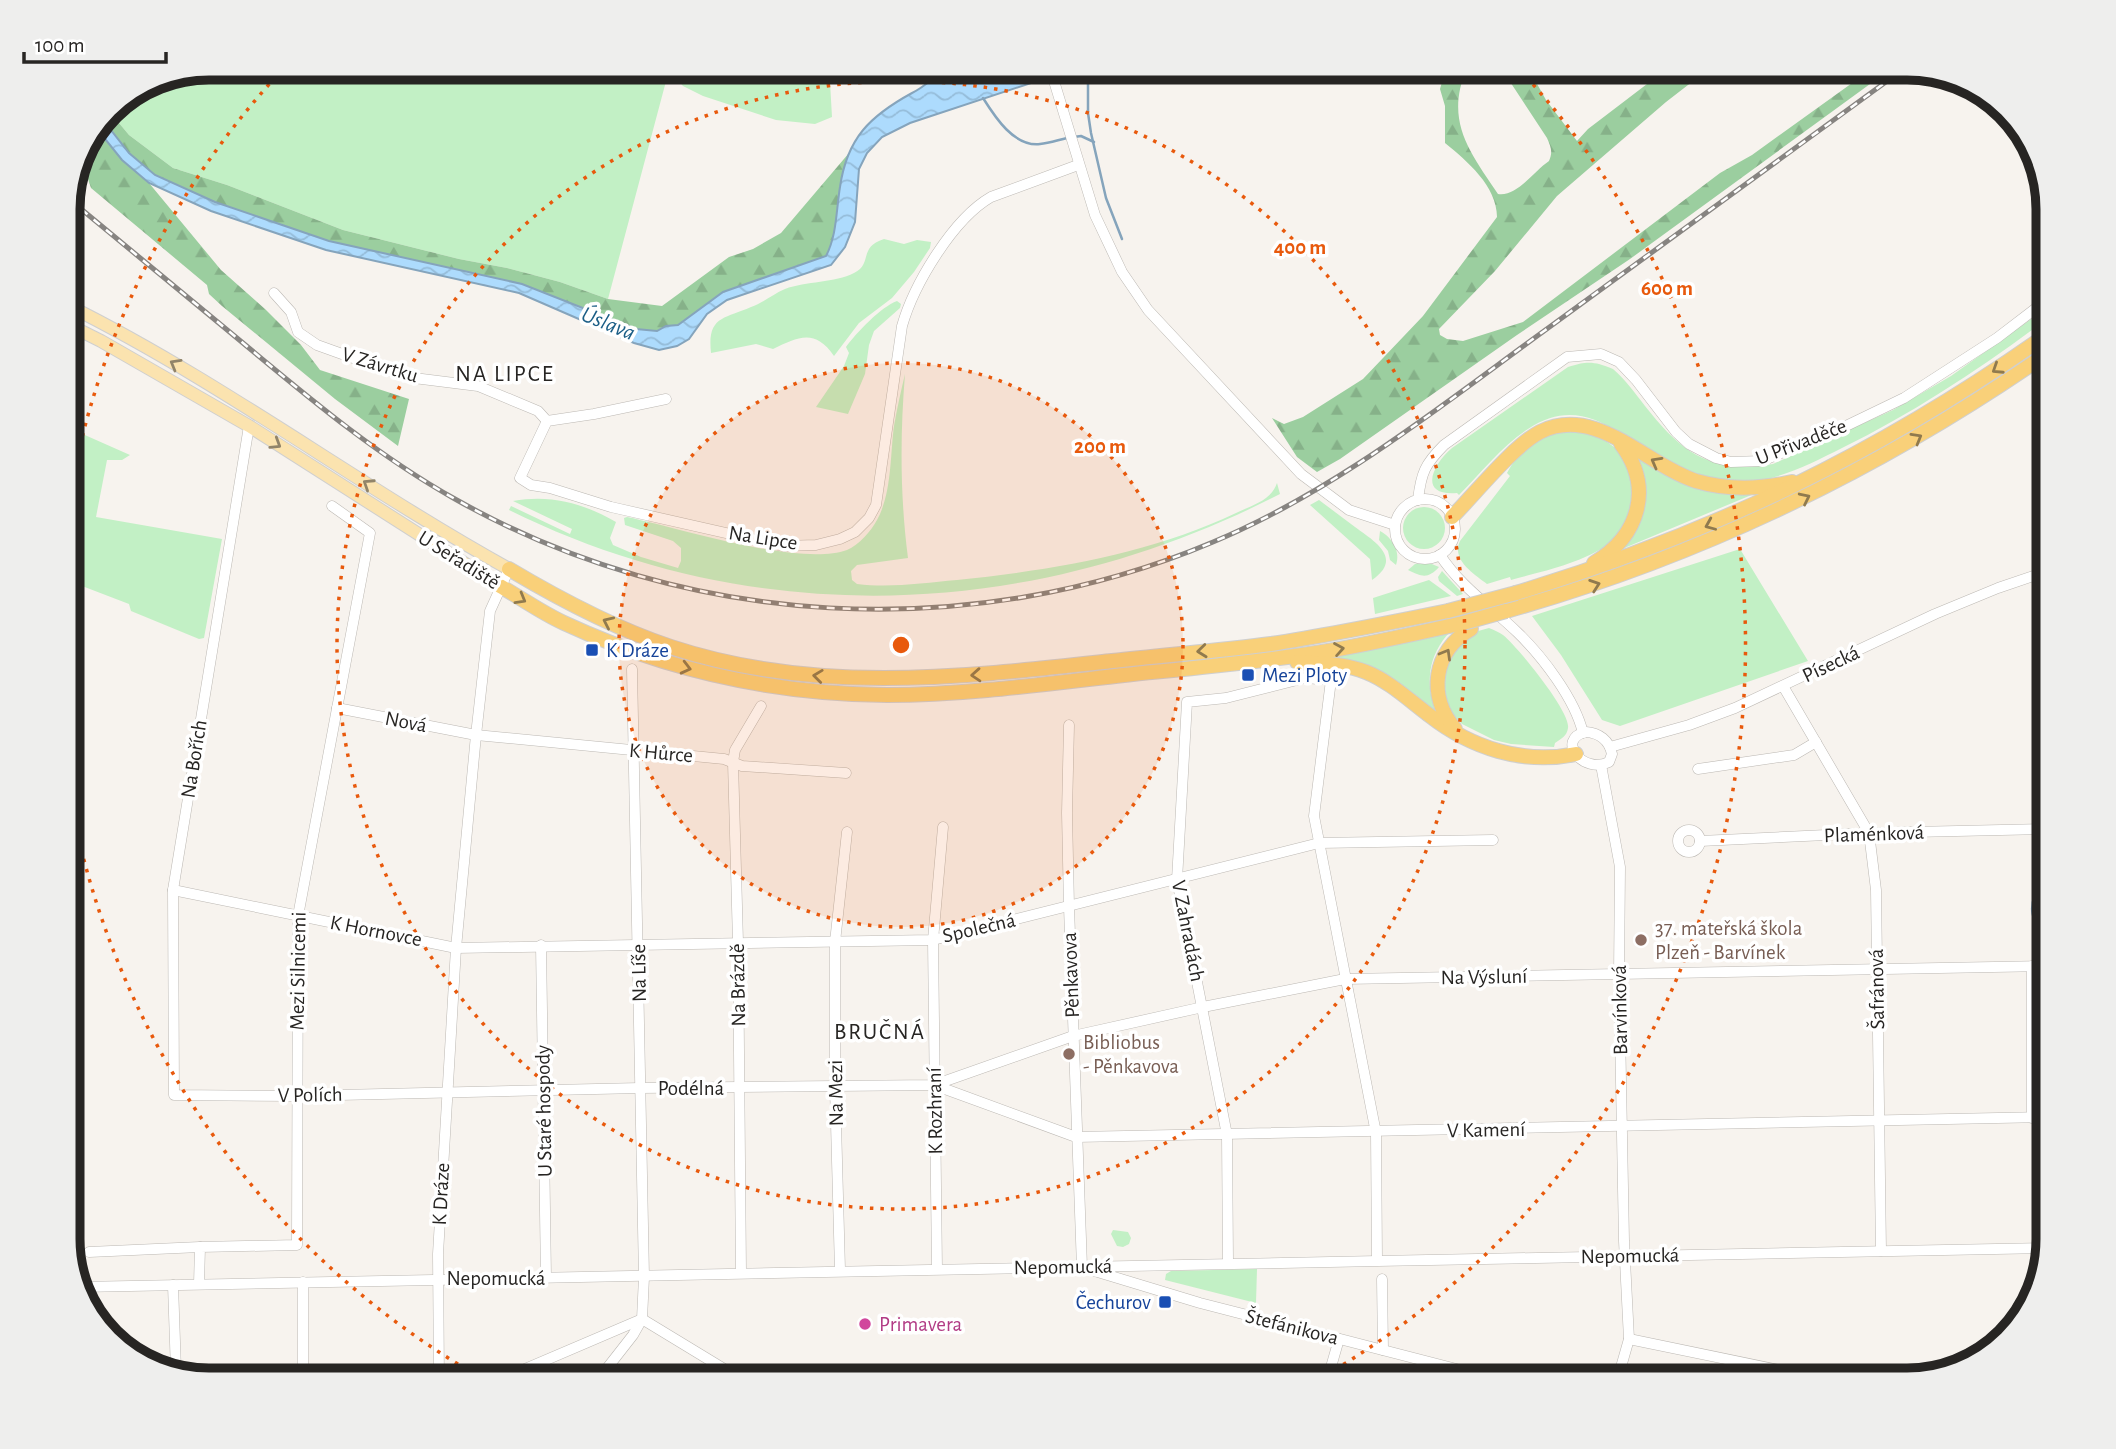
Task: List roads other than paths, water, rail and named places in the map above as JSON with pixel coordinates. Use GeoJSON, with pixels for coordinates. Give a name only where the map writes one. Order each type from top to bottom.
{"type":"FeatureCollection","features":[{"type":"Feature","properties":{"kind":"highway"},"geometry":{"type":"LineString","coordinates":[[1574,576],[1688,534],[1816,476],[1936,409],[2036,342]]}},
{"type":"Feature","properties":{"kind":"highway"},"geometry":{"type":"LineString","coordinates":[[1271,659],[1467,626],[1642,568],[1786,508],[1893,452],[2036,361]]}},
{"type":"Feature","properties":{"kind":"highway"},"geometry":{"type":"LineString","coordinates":[[1452,517],[1520,447],[1542,431],[1561,425],[1596,428],[1672,471],[1709,484],[1740,488],[1764,487],[1816,476]]}},
{"type":"Feature","properties":{"kind":"highway"},"geometry":{"type":"LineString","coordinates":[[1574,576],[1614,548],[1626,534],[1638,509],[1639,485],[1634,468],[1615,438]]}},
{"type":"Feature","properties":{"kind":"highway","name":"U Seřadiště"},"geometry":{"type":"LineString","coordinates":[[509,569],[570,604],[618,627],[671,647],[728,663],[781,672],[887,680],[983,674],[1270,644],[1448,611],[1574,576]]}},
{"type":"Feature","properties":{"kind":"highway","name":"U Seřadiště"},"geometry":{"type":"LineString","coordinates":[[500,586],[561,622],[617,646],[662,661],[779,688],[887,695],[984,690],[1271,659]]}},
{"type":"Feature","properties":{"kind":"highway"},"geometry":{"type":"LineString","coordinates":[[1463,737],[1443,712],[1437,680],[1440,664],[1447,650],[1467,626]]}},
{"type":"Feature","properties":{"kind":"highway"},"geometry":{"type":"LineString","coordinates":[[1271,659],[1323,663],[1368,672],[1436,721],[1486,748],[1535,758],[1576,754]]}},
{"type":"Feature","properties":{"kind":"main road","name":"U Seřadiště"},"geometry":{"type":"LineString","coordinates":[[81,313],[177,365],[426,521],[509,569]]}},
{"type":"Feature","properties":{"kind":"main road","name":"U Seřadiště"},"geometry":{"type":"LineString","coordinates":[[81,330],[249,426],[500,586]]}},
{"type":"Feature","properties":{"kind":"street"},"geometry":{"type":"LineString","coordinates":[[1053,80],[1078,165],[1111,253],[1158,322],[1300,474],[1349,510],[1395,525]]}},
{"type":"Feature","properties":{"kind":"street","name":"Na Lipce"},"geometry":{"type":"LineString","coordinates":[[547,421],[520,478],[531,485],[550,488],[611,507],[783,546],[816,545],[855,532],[869,519],[876,505],[902,326],[919,284],[958,226],[979,204],[991,197],[1078,165]]}},
{"type":"Feature","properties":{"kind":"street","name":"V Závrtku"},"geometry":{"type":"LineString","coordinates":[[274,293],[291,312],[298,332],[317,345],[406,377],[478,386],[538,411],[547,421]]}},
{"type":"Feature","properties":{"kind":"street","name":"U Přivaděče"},"geometry":{"type":"LineString","coordinates":[[1419,500],[1420,479],[1428,461],[1444,445],[1567,357],[1601,354],[1619,362],[1689,444],[1716,458],[1746,463],[1762,461],[1795,448],[1904,398],[1997,338],[2036,308]]}},
{"type":"Feature","properties":{"kind":"street"},"geometry":{"type":"LineString","coordinates":[[547,421],[666,399]]}},
{"type":"Feature","properties":{"kind":"street","name":"Na Bořích"},"geometry":{"type":"LineString","coordinates":[[174,1095],[173,890],[249,426]]}},
{"type":"Feature","properties":{"kind":"street"},"geometry":{"type":"LineString","coordinates":[[1429,499],[1447,509],[1455,526],[1452,542],[1440,555],[1424,559],[1408,555],[1397,542],[1395,525],[1403,509],[1419,500],[1429,499]]}},
{"type":"Feature","properties":{"kind":"street","name":"Mezi Silnicemi"},"geometry":{"type":"LineString","coordinates":[[200,1247],[297,1245],[298,916],[370,533],[332,506]]}},
{"type":"Feature","properties":{"kind":"street"},"geometry":{"type":"LineString","coordinates":[[1440,555],[1466,588],[1518,633],[1533,650],[1571,702],[1583,733]]}},
{"type":"Feature","properties":{"kind":"street","name":"K Dráze"},"geometry":{"type":"LineString","coordinates":[[439,1368],[437,1279],[456,948],[490,611],[509,569]]}},
{"type":"Feature","properties":{"kind":"street","name":"Písecká"},"geometry":{"type":"LineString","coordinates":[[1611,747],[1689,725],[1735,708],[1955,606],[1998,587],[2036,575]]}},
{"type":"Feature","properties":{"kind":"street","name":"Na Líše"},"geometry":{"type":"LineString","coordinates":[[632,669],[644,1277],[642,1319]]}},
{"type":"Feature","properties":{"kind":"street","name":"V Zahradách"},"geometry":{"type":"LineString","coordinates":[[1228,1262],[1227,1135],[1177,880],[1187,702],[1226,698],[1305,678],[1331,680],[1314,816],[1319,843]]}},
{"type":"Feature","properties":{"kind":"street","name":"Šafránová"},"geometry":{"type":"LineString","coordinates":[[1783,686],[1869,833],[1876,890],[1881,1251]]}},
{"type":"Feature","properties":{"kind":"street","name":"Na Brázdě"},"geometry":{"type":"LineString","coordinates":[[741,1272],[738,942],[733,762],[735,750],[761,706]]}},
{"type":"Feature","properties":{"kind":"street","name":"Nová"},"geometry":{"type":"LineString","coordinates":[[337,708],[476,735]]}},
{"type":"Feature","properties":{"kind":"street","name":"Pěnkavova"},"geometry":{"type":"LineString","coordinates":[[1069,725],[1069,907],[1082,1267]]}},
{"type":"Feature","properties":{"kind":"street"},"geometry":{"type":"LineString","coordinates":[[1583,733],[1599,735],[1611,747],[1611,759],[1601,765],[1585,762],[1576,754],[1573,740],[1583,733]]}},
{"type":"Feature","properties":{"kind":"street","name":"K Hůrce"},"geometry":{"type":"LineString","coordinates":[[476,735],[724,759],[742,766],[846,772]]}},
{"type":"Feature","properties":{"kind":"street"},"geometry":{"type":"LineString","coordinates":[[1698,769],[1794,755],[1816,742]]}},
{"type":"Feature","properties":{"kind":"street","name":"Barvínková"},"geometry":{"type":"LineString","coordinates":[[1601,765],[1620,867],[1619,975],[1629,1339],[1621,1368]]}},
{"type":"Feature","properties":{"kind":"street","name":"K Rozhraní"},"geometry":{"type":"LineString","coordinates":[[937,1269],[933,940],[943,827]]}},
{"type":"Feature","properties":{"kind":"street","name":"Plaménková"},"geometry":{"type":"LineString","coordinates":[[1700,841],[2036,829]]}},
{"type":"Feature","properties":{"kind":"street","name":"Na Mezi"},"geometry":{"type":"LineString","coordinates":[[839,1270],[835,942],[847,832]]}},
{"type":"Feature","properties":{"kind":"street","name":"Společná"},"geometry":{"type":"LineString","coordinates":[[456,948],[933,940],[1319,843],[1493,840]]}},
{"type":"Feature","properties":{"kind":"street"},"geometry":{"type":"LineString","coordinates":[[1319,843],[1376,1133],[1377,1260]]}},
{"type":"Feature","properties":{"kind":"street","name":"K Hornovce"},"geometry":{"type":"LineString","coordinates":[[173,890],[456,948]]}},
{"type":"Feature","properties":{"kind":"street","name":"U Staré hospody"},"geometry":{"type":"LineString","coordinates":[[541,945],[547,1278]]}},
{"type":"Feature","properties":{"kind":"street"},"geometry":{"type":"LineString","coordinates":[[2032,966],[2032,1118]]}},
{"type":"Feature","properties":{"kind":"street","name":"Na Výsluní"},"geometry":{"type":"LineString","coordinates":[[934,1084],[1073,1037],[1203,1007],[1345,979],[2036,966]]}},
{"type":"Feature","properties":{"kind":"street","name":"Podélná"},"geometry":{"type":"LineString","coordinates":[[447,1093],[934,1084]]}},
{"type":"Feature","properties":{"kind":"street","name":"V Kamení"},"geometry":{"type":"LineString","coordinates":[[934,1084],[1076,1137],[2036,1118]]}},
{"type":"Feature","properties":{"kind":"street","name":"V Polích"},"geometry":{"type":"LineString","coordinates":[[174,1095],[447,1093]]}},
{"type":"Feature","properties":{"kind":"street"},"geometry":{"type":"LineString","coordinates":[[89,1252],[200,1247],[199,1284]]}},
{"type":"Feature","properties":{"kind":"street","name":"Nepomucká"},"geometry":{"type":"LineString","coordinates":[[89,1287],[644,1277],[741,1272],[1228,1262],[2035,1248]]}},
{"type":"Feature","properties":{"kind":"street","name":"Štefánikova"},"geometry":{"type":"LineString","coordinates":[[1082,1267],[1200,1303],[1453,1368]]}},
{"type":"Feature","properties":{"kind":"street"},"geometry":{"type":"LineString","coordinates":[[1382,1279],[1383,1350]]}},
{"type":"Feature","properties":{"kind":"street"},"geometry":{"type":"LineString","coordinates":[[303,1282],[303,1368]]}},
{"type":"Feature","properties":{"kind":"street"},"geometry":{"type":"LineString","coordinates":[[173,1285],[176,1364]]}},
{"type":"Feature","properties":{"kind":"street"},"geometry":{"type":"LineString","coordinates":[[527,1368],[642,1319]]}},
{"type":"Feature","properties":{"kind":"street"},"geometry":{"type":"LineString","coordinates":[[607,1368],[642,1319]]}},
{"type":"Feature","properties":{"kind":"street"},"geometry":{"type":"LineString","coordinates":[[642,1319],[722,1368]]}},
{"type":"Feature","properties":{"kind":"street"},"geometry":{"type":"LineString","coordinates":[[1331,1368],[1339,1339]]}},
{"type":"Feature","properties":{"kind":"street"},"geometry":{"type":"LineString","coordinates":[[1629,1339],[1768,1368]]}},
{"type":"Feature","properties":{"kind":"water","name":"Úslava"},"geometry":{"type":"Polygon","coordinates":[[[931,80],[1040,80],[910,123],[882,137],[867,153],[859,169],[855,222],[845,247],[831,265],[727,300],[707,314],[689,339],[677,346],[659,350],[634,343],[519,293],[326,250],[211,211],[149,183],[122,160],[103,137],[109,128],[129,153],[155,175],[215,202],[329,241],[522,284],[636,329],[657,331],[666,326],[678,325],[723,292],[826,256],[834,231],[843,170],[855,142],[863,130],[884,111],[931,80]]]}},
{"type":"Feature","properties":{"kind":"water"},"geometry":{"type":"Polygon","coordinates":[[[2036,893],[2036,922],[2032,914],[2036,893]]]}},
{"type":"Feature","properties":{"kind":"waterway"},"geometry":{"type":"LineString","coordinates":[[1088,80],[1091,133],[1106,198],[1122,239]]}},
{"type":"Feature","properties":{"kind":"waterway"},"geometry":{"type":"LineString","coordinates":[[983,98],[1006,129],[1022,141],[1040,144],[1067,138]]}},
{"type":"Feature","properties":{"kind":"waterway"},"geometry":{"type":"LineString","coordinates":[[1074,137],[1081,136],[1094,142]]}},
{"type":"Feature","properties":{"kind":"railway"},"geometry":{"type":"LineString","coordinates":[[81,209],[298,389],[374,447],[455,499],[544,542],[636,575],[732,597],[829,608],[927,608],[1024,597],[1120,575],[1213,542],[1301,498],[1425,418],[1889,80]]}},
{"type":"Feature","properties":{"kind":"place","name":"K Dráze"},"geometry":{"type":"Point","coordinates":[592,650]}},
{"type":"Feature","properties":{"kind":"place","name":"Mezi Ploty"},"geometry":{"type":"Point","coordinates":[1248,675]}},
{"type":"Feature","properties":{"kind":"place","name":"37. mateřská škola Plzeň - Barvínek"},"geometry":{"type":"Point","coordinates":[1641,940]}},
{"type":"Feature","properties":{"kind":"place","name":"Bibliobus - Pěnkavova"},"geometry":{"type":"Point","coordinates":[1069,1054]}},
{"type":"Feature","properties":{"kind":"place","name":"Čechurov"},"geometry":{"type":"Point","coordinates":[1165,1302]}},
{"type":"Feature","properties":{"kind":"place","name":"Primavera"},"geometry":{"type":"Point","coordinates":[865,1324]}},
{"type":"Feature","properties":{"kind":"district","name":"NA LIPCE"},"geometry":{"type":"Point","coordinates":[505,374]}},
{"type":"Feature","properties":{"kind":"district","name":"BRUČNÁ"},"geometry":{"type":"Point","coordinates":[880,1032]}}]}
